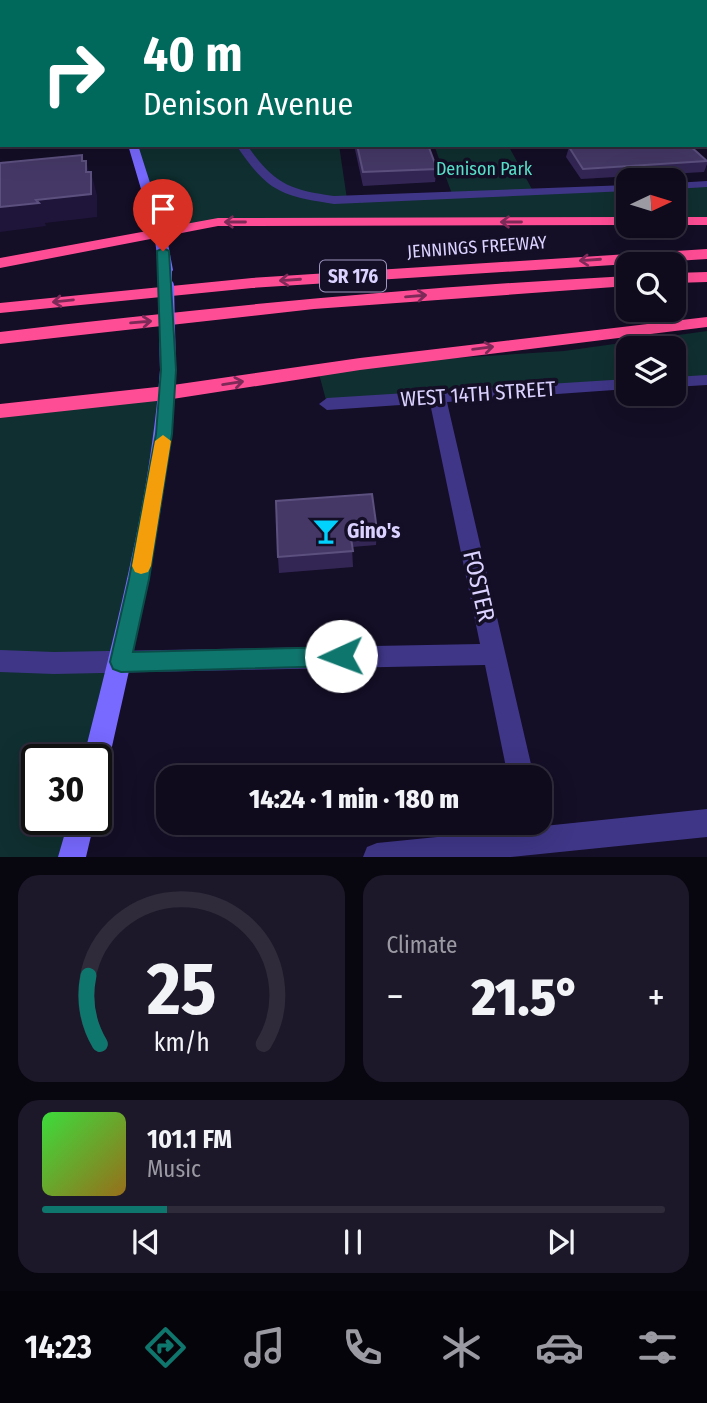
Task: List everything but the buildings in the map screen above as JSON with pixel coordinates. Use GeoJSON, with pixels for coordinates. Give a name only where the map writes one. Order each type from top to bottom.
{"type":"FeatureCollection","features":[{"type":"Feature","properties":{"kind":"highway"},"geometry":{"type":"LineString","coordinates":[[0,263],[93,248],[218,222],[616,221]]}},
{"type":"Feature","properties":{"kind":"highway"},"geometry":{"type":"LineString","coordinates":[[686,221],[707,221]]}},
{"type":"Feature","properties":{"kind":"highway","name":"JENNINGS FREEWAY"},"geometry":{"type":"LineString","coordinates":[[0,308],[252,283],[707,254]]}},
{"type":"Feature","properties":{"kind":"highway"},"geometry":{"type":"LineString","coordinates":[[686,277],[707,276]]}},
{"type":"Feature","properties":{"kind":"highway","name":"SR 176"},"geometry":{"type":"LineString","coordinates":[[0,338],[87,327],[415,296],[616,282]]}},
{"type":"Feature","properties":{"kind":"highway"},"geometry":{"type":"LineString","coordinates":[[0,411],[166,393],[373,362],[707,322]]}},
{"type":"Feature","properties":{"kind":"main road"},"geometry":{"type":"LineString","coordinates":[[100,744],[139,579],[164,434],[168,370],[166,270],[160,233],[134,147]]}},
{"type":"Feature","properties":{"kind":"main road"},"geometry":{"type":"LineString","coordinates":[[72,857],[78,835]]}},
{"type":"Feature","properties":{"kind":"street"},"geometry":{"type":"LineString","coordinates":[[242,147],[261,174],[275,187],[297,195],[334,200],[616,188]]}},
{"type":"Feature","properties":{"kind":"street"},"geometry":{"type":"LineString","coordinates":[[686,185],[707,184]]}},
{"type":"Feature","properties":{"kind":"street"},"geometry":{"type":"LineString","coordinates":[[686,381],[707,380]]}},
{"type":"Feature","properties":{"kind":"street","name":"WEST 14TH STREET"},"geometry":{"type":"LineString","coordinates":[[327,404],[616,385]]}},
{"type":"Feature","properties":{"kind":"street","name":"FOSTER"},"geometry":{"type":"LineString","coordinates":[[436,396],[518,765]]}},
{"type":"Feature","properties":{"kind":"street"},"geometry":{"type":"LineString","coordinates":[[0,661],[121,662],[494,654]]}},
{"type":"Feature","properties":{"kind":"street"},"geometry":{"type":"LineString","coordinates":[[552,831],[707,824]]}},
{"type":"Feature","properties":{"kind":"street"},"geometry":{"type":"LineString","coordinates":[[377,857],[513,835]]}},
{"type":"Feature","properties":{"kind":"green space","name":"Denison Park"},"geometry":{"type":"Polygon","coordinates":[[[134,147],[339,147],[347,199],[452,194],[435,147],[509,147],[533,191],[616,188],[616,221],[218,222],[160,233],[134,147]]]}},
{"type":"Feature","properties":{"kind":"green space"},"geometry":{"type":"Polygon","coordinates":[[[707,184],[707,221],[686,221],[686,185],[707,184]]]}},
{"type":"Feature","properties":{"kind":"green space"},"geometry":{"type":"Polygon","coordinates":[[[707,331],[707,380],[686,381],[686,336],[671,336],[707,331]]]}},
{"type":"Feature","properties":{"kind":"green space"},"geometry":{"type":"Polygon","coordinates":[[[616,344],[616,385],[327,404],[318,370],[360,364],[564,351],[616,344]]]}},
{"type":"Feature","properties":{"kind":"green space"},"geometry":{"type":"Polygon","coordinates":[[[166,393],[99,744],[21,744],[21,835],[80,835],[78,857],[0,857],[0,411],[166,393]]]}},
{"type":"Feature","properties":{"kind":"slow traffic"},"geometry":{"type":"LineString","coordinates":[[141,566],[163,441]]}},
{"type":"Feature","properties":{"kind":"place","name":"Gino's"},"geometry":{"type":"Point","coordinates":[326,531]}},
{"type":"Feature","properties":{"kind":"route"},"geometry":{"type":"LineString","coordinates":[[163,251],[166,270],[168,370],[164,434],[139,579],[121,662],[341,656]]}}]}
